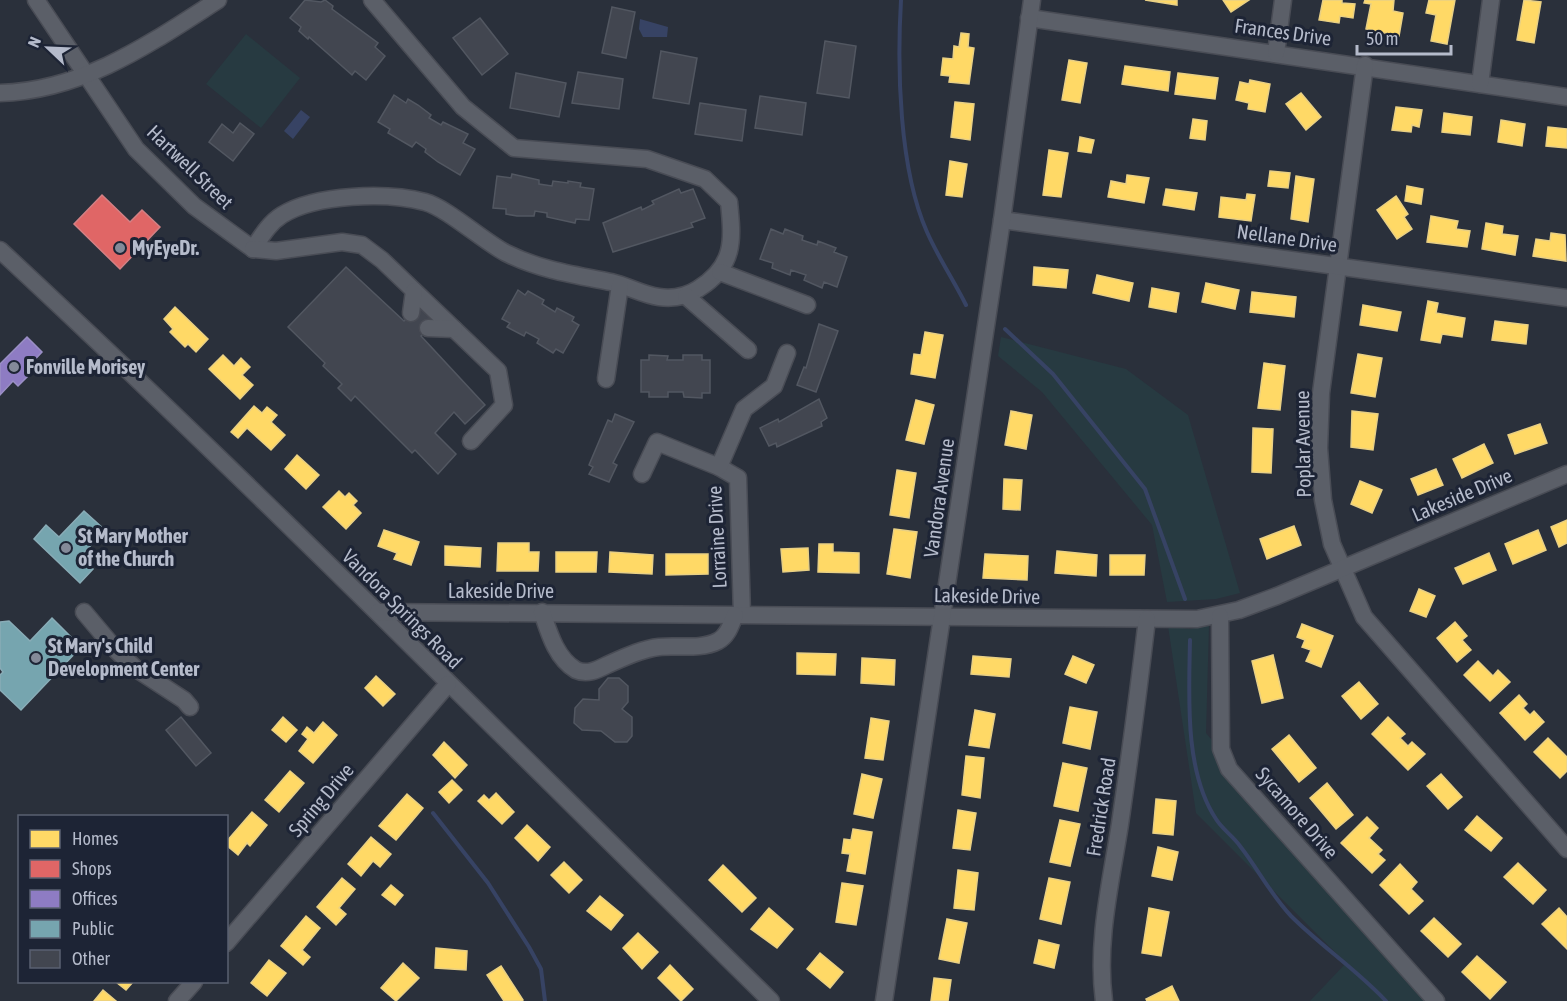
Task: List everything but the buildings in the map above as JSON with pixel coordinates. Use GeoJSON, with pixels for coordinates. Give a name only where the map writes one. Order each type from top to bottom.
{"type":"FeatureCollection","features":[{"type":"Feature","properties":{"kind":"street","name":"Hartwell Street"},"geometry":{"type":"LineString","coordinates":[[36,0],[136,148],[194,206],[253,249]]}},
{"type":"Feature","properties":{"kind":"street"},"geometry":{"type":"LineString","coordinates":[[0,93],[48,86],[87,75],[148,45],[218,0]]}},
{"type":"Feature","properties":{"kind":"street"},"geometry":{"type":"LineString","coordinates":[[253,249],[266,229],[282,215],[311,202],[382,196],[427,203],[505,252],[540,268],[620,285],[660,297],[687,296],[720,272],[729,252],[732,231],[729,202],[705,179],[647,159],[514,148],[463,107],[372,0]]}},
{"type":"Feature","properties":{"kind":"street","name":"Vandora Avenue"},"geometry":{"type":"LineString","coordinates":[[884,1001],[1002,220],[1032,0]]}},
{"type":"Feature","properties":{"kind":"street"},"geometry":{"type":"LineString","coordinates":[[1276,53],[1283,0]]}},
{"type":"Feature","properties":{"kind":"street"},"geometry":{"type":"LineString","coordinates":[[1480,84],[1491,0]]}},
{"type":"Feature","properties":{"kind":"street","name":"Frances Drive"},"geometry":{"type":"LineString","coordinates":[[1029,18],[1365,65],[1567,97]]}},
{"type":"Feature","properties":{"kind":"street","name":"Poplar Avenue"},"geometry":{"type":"LineString","coordinates":[[1365,65],[1321,393],[1319,448],[1323,500],[1332,543],[1364,617],[1567,849]]}},
{"type":"Feature","properties":{"kind":"street","name":"Nellane Drive"},"geometry":{"type":"LineString","coordinates":[[1002,220],[1567,298]]}},
{"type":"Feature","properties":{"kind":"street"},"geometry":{"type":"LineString","coordinates":[[253,249],[276,250],[342,242],[362,245],[498,371],[504,405],[471,441]]}},
{"type":"Feature","properties":{"kind":"street","name":"Vandora Springs Road"},"geometry":{"type":"LineString","coordinates":[[0,250],[378,612],[448,684],[771,1001]]}},
{"type":"Feature","properties":{"kind":"street"},"geometry":{"type":"LineString","coordinates":[[720,272],[807,305]]}},
{"type":"Feature","properties":{"kind":"street"},"geometry":{"type":"LineString","coordinates":[[606,379],[620,285]]}},
{"type":"Feature","properties":{"kind":"street"},"geometry":{"type":"LineString","coordinates":[[411,313],[414,291]]}},
{"type":"Feature","properties":{"kind":"street"},"geometry":{"type":"LineString","coordinates":[[687,296],[748,350]]}},
{"type":"Feature","properties":{"kind":"street"},"geometry":{"type":"LineString","coordinates":[[428,328],[454,329]]}},
{"type":"Feature","properties":{"kind":"street"},"geometry":{"type":"LineString","coordinates":[[642,474],[657,442],[719,467],[744,409],[774,386],[788,353]]}},
{"type":"Feature","properties":{"kind":"street","name":"Lorraine Drive"},"geometry":{"type":"LineString","coordinates":[[719,467],[738,478],[739,615]]}},
{"type":"Feature","properties":{"kind":"street","name":"Lakeside Drive"},"geometry":{"type":"LineString","coordinates":[[378,612],[1197,619],[1220,616],[1567,474]]}},
{"type":"Feature","properties":{"kind":"street"},"geometry":{"type":"LineString","coordinates":[[84,612],[116,650],[135,668],[176,694],[190,707]]}},
{"type":"Feature","properties":{"kind":"street"},"geometry":{"type":"LineString","coordinates":[[542,612],[552,642],[567,662],[578,671],[592,672],[647,649],[704,645],[718,641],[727,633],[739,615]]}},
{"type":"Feature","properties":{"kind":"street","name":"Sycamore Drive"},"geometry":{"type":"LineString","coordinates":[[1220,616],[1221,749],[1229,769],[1436,1001]]}},
{"type":"Feature","properties":{"kind":"street","name":"Fredrick Road"},"geometry":{"type":"LineString","coordinates":[[1104,1001],[1101,978],[1103,930],[1134,733],[1147,619]]}},
{"type":"Feature","properties":{"kind":"street","name":"Spring Drive"},"geometry":{"type":"LineString","coordinates":[[228,942],[448,684]]}},
{"type":"Feature","properties":{"kind":"street"},"geometry":{"type":"LineString","coordinates":[[177,1001],[192,983]]}},
{"type":"Feature","properties":{"kind":"shaded area"},"geometry":{"type":"Polygon","coordinates":[[[246,34],[300,78],[261,128],[206,84],[246,34]]]}},
{"type":"Feature","properties":{"kind":"shaded area"},"geometry":{"type":"Polygon","coordinates":[[[1001,337],[1126,369],[1188,415],[1240,593],[1216,599],[1167,602],[1152,525],[1042,392],[998,356],[1001,337]]]}},
{"type":"Feature","properties":{"kind":"shaded area"},"geometry":{"type":"Polygon","coordinates":[[[1209,625],[1206,733],[1427,1001],[1310,1001],[1346,963],[1196,813],[1168,626],[1190,629],[1209,625]]]}},
{"type":"Feature","properties":{"kind":"water"},"geometry":{"type":"Polygon","coordinates":[[[640,19],[668,27],[667,37],[643,37],[639,29],[640,19]]]}},
{"type":"Feature","properties":{"kind":"water"},"geometry":{"type":"Polygon","coordinates":[[[301,110],[310,117],[293,139],[284,131],[301,110]]]}},
{"type":"Feature","properties":{"kind":"waterway"},"geometry":{"type":"LineString","coordinates":[[901,0],[900,87],[905,149],[911,179],[927,232],[966,305]]}},
{"type":"Feature","properties":{"kind":"waterway"},"geometry":{"type":"LineString","coordinates":[[1005,329],[1053,374],[1145,489],[1185,599]]}},
{"type":"Feature","properties":{"kind":"waterway"},"geometry":{"type":"LineString","coordinates":[[1190,640],[1189,708],[1193,756],[1198,779],[1216,819],[1237,842],[1291,916],[1386,1001]]}},
{"type":"Feature","properties":{"kind":"waterway"},"geometry":{"type":"LineString","coordinates":[[433,813],[488,883],[529,947],[541,969],[545,1001]]}},
{"type":"Feature","properties":{"kind":"place","name":"MyEyeDr."},"geometry":{"type":"Point","coordinates":[120,248]}},
{"type":"Feature","properties":{"kind":"place","name":"Fonville Morisey"},"geometry":{"type":"Point","coordinates":[14,367]}},
{"type":"Feature","properties":{"kind":"place","name":"St Mary Mother of the Church"},"geometry":{"type":"Point","coordinates":[66,548]}},
{"type":"Feature","properties":{"kind":"place","name":"St Mary's Child Development Center"},"geometry":{"type":"Point","coordinates":[36,658]}}]}
